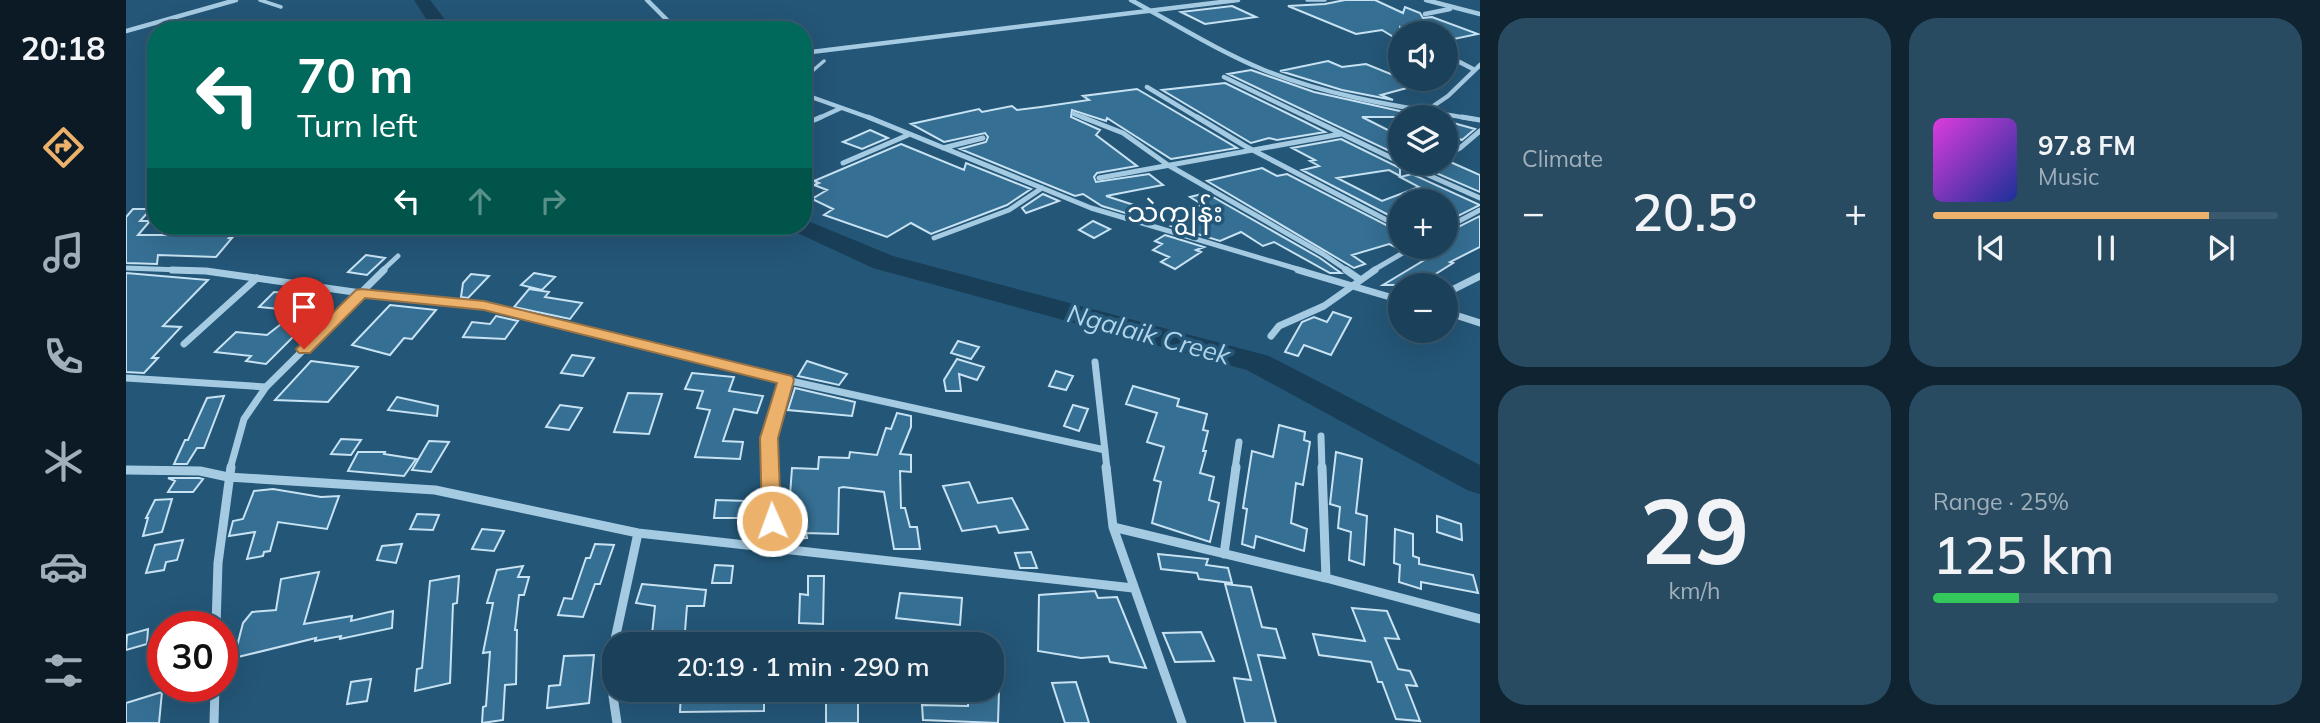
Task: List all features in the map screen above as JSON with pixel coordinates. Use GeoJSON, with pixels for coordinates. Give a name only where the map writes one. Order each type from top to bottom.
{"type":"FeatureCollection","features":[{"type":"Feature","properties":{"kind":"street"},"geometry":{"type":"LineString","coordinates":[[161,21],[236,0]]}},
{"type":"Feature","properties":{"kind":"street"},"geometry":{"type":"LineString","coordinates":[[647,0],[668,21]]}},
{"type":"Feature","properties":{"kind":"street"},"geometry":{"type":"LineString","coordinates":[[1131,0],[1240,57],[1285,77],[1358,99],[1392,105]]}},
{"type":"Feature","properties":{"kind":"street"},"geometry":{"type":"LineString","coordinates":[[812,52],[1238,0]]}},
{"type":"Feature","properties":{"kind":"street"},"geometry":{"type":"LineString","coordinates":[[1426,0],[1480,14]]}},
{"type":"Feature","properties":{"kind":"street"},"geometry":{"type":"LineString","coordinates":[[1425,14],[1455,9]]}},
{"type":"Feature","properties":{"kind":"street"},"geometry":{"type":"LineString","coordinates":[[126,31],[147,25]]}},
{"type":"Feature","properties":{"kind":"street"},"geometry":{"type":"LineString","coordinates":[[1458,61],[1473,69]]}},
{"type":"Feature","properties":{"kind":"street"},"geometry":{"type":"LineString","coordinates":[[1435,105],[1480,65]]}},
{"type":"Feature","properties":{"kind":"street"},"geometry":{"type":"LineString","coordinates":[[1224,77],[1388,156]]}},
{"type":"Feature","properties":{"kind":"street"},"geometry":{"type":"LineString","coordinates":[[1147,87],[1388,221]]}},
{"type":"Feature","properties":{"kind":"street"},"geometry":{"type":"LineString","coordinates":[[812,97],[1103,212],[1388,297]]}},
{"type":"Feature","properties":{"kind":"street"},"geometry":{"type":"LineString","coordinates":[[812,121],[841,107]]}},
{"type":"Feature","properties":{"kind":"street"},"geometry":{"type":"LineString","coordinates":[[1074,114],[1123,133],[1168,165],[1322,254],[1359,279]]}},
{"type":"Feature","properties":{"kind":"street"},"geometry":{"type":"LineString","coordinates":[[1458,116],[1480,120]]}},
{"type":"Feature","properties":{"kind":"street"},"geometry":{"type":"LineString","coordinates":[[1458,149],[1480,131]]}},
{"type":"Feature","properties":{"kind":"street"},"geometry":{"type":"LineString","coordinates":[[1099,178],[1341,134]]}},
{"type":"Feature","properties":{"kind":"street"},"geometry":{"type":"LineString","coordinates":[[842,163],[908,135]]}},
{"type":"Feature","properties":{"kind":"street"},"geometry":{"type":"LineString","coordinates":[[942,148],[983,138]]}},
{"type":"Feature","properties":{"kind":"street"},"geometry":{"type":"LineString","coordinates":[[1428,175],[1480,198]]}},
{"type":"Feature","properties":{"kind":"street"},"geometry":{"type":"LineString","coordinates":[[934,238],[1009,210],[1042,188]]}},
{"type":"Feature","properties":{"kind":"street"},"geometry":{"type":"LineString","coordinates":[[1458,222],[1480,210]]}},
{"type":"Feature","properties":{"kind":"street"},"geometry":{"type":"LineString","coordinates":[[216,611],[218,563],[228,477],[244,419],[266,387],[398,256]]}},
{"type":"Feature","properties":{"kind":"street"},"geometry":{"type":"LineString","coordinates":[[1271,336],[1279,326],[1324,306],[1359,279],[1393,259]]}},
{"type":"Feature","properties":{"kind":"street"},"geometry":{"type":"LineString","coordinates":[[126,268],[206,271],[361,293],[484,306],[786,380],[1105,450]]}},
{"type":"Feature","properties":{"kind":"street"},"geometry":{"type":"LineString","coordinates":[[1458,287],[1480,276]]}},
{"type":"Feature","properties":{"kind":"street"},"geometry":{"type":"LineString","coordinates":[[184,344],[257,278]]}},
{"type":"Feature","properties":{"kind":"street"},"geometry":{"type":"LineString","coordinates":[[1458,316],[1480,323]]}},
{"type":"Feature","properties":{"kind":"street"},"geometry":{"type":"LineString","coordinates":[[1095,362],[1113,527],[1182,723]]}},
{"type":"Feature","properties":{"kind":"street"},"geometry":{"type":"LineString","coordinates":[[126,377],[266,387]]}},
{"type":"Feature","properties":{"kind":"street"},"geometry":{"type":"LineString","coordinates":[[772,549],[769,438],[786,380]]}},
{"type":"Feature","properties":{"kind":"street"},"geometry":{"type":"LineString","coordinates":[[1321,436],[1326,578]]}},
{"type":"Feature","properties":{"kind":"street"},"geometry":{"type":"LineString","coordinates":[[1224,554],[1238,442]]}},
{"type":"Feature","properties":{"kind":"street"},"geometry":{"type":"LineString","coordinates":[[126,470],[200,471],[228,477],[435,490],[638,533],[1133,588]]}},
{"type":"Feature","properties":{"kind":"street"},"geometry":{"type":"LineString","coordinates":[[1113,527],[1326,578],[1480,619]]}},
{"type":"Feature","properties":{"kind":"street"},"geometry":{"type":"LineString","coordinates":[[617,632],[638,533]]}},
{"type":"Feature","properties":{"kind":"street"},"geometry":{"type":"LineString","coordinates":[[214,723],[215,702]]}},
{"type":"Feature","properties":{"kind":"street"},"geometry":{"type":"LineString","coordinates":[[614,702],[617,723]]}},
{"type":"Feature","properties":{"kind":"lane"},"geometry":{"type":"LineString","coordinates":[[260,0],[281,7]]}},
{"type":"Feature","properties":{"kind":"lane"},"geometry":{"type":"LineString","coordinates":[[1307,0],[1325,0]]}},
{"type":"Feature","properties":{"kind":"lane"},"geometry":{"type":"LineString","coordinates":[[812,71],[824,61]]}},
{"type":"Feature","properties":{"kind":"building"},"geometry":{"type":"Polygon","coordinates":[[[1345,0],[1375,0],[1403,13],[1405,7],[1420,13],[1423,18],[1432,17],[1443,21],[1388,21],[1388,34],[1382,30],[1356,34],[1288,6],[1345,0]]]}},
{"type":"Feature","properties":{"kind":"building"},"geometry":{"type":"Polygon","coordinates":[[[1232,6],[1256,17],[1205,24],[1181,12],[1232,6]]]}},
{"type":"Feature","properties":{"kind":"building"},"geometry":{"type":"Polygon","coordinates":[[[1458,27],[1478,34],[1458,38],[1458,27]]]}},
{"type":"Feature","properties":{"kind":"building"},"geometry":{"type":"Polygon","coordinates":[[[1328,61],[1342,67],[1366,64],[1388,73],[1388,91],[1396,91],[1381,95],[1393,100],[1342,90],[1280,71],[1328,61]]]}},
{"type":"Feature","properties":{"kind":"building"},"geometry":{"type":"Polygon","coordinates":[[[1251,70],[1314,92],[1388,108],[1388,117],[1362,117],[1388,130],[1388,150],[1228,74],[1251,70]]]}},
{"type":"Feature","properties":{"kind":"building"},"geometry":{"type":"Polygon","coordinates":[[[1225,83],[1325,132],[1277,140],[1269,138],[1251,143],[1162,90],[1225,83]]]}},
{"type":"Feature","properties":{"kind":"building"},"geometry":{"type":"Polygon","coordinates":[[[1137,89],[1237,148],[1171,159],[1107,118],[1106,121],[1072,110],[1071,117],[1100,130],[1096,135],[1137,166],[1097,173],[1094,177],[1096,182],[1149,174],[1163,185],[1106,196],[1134,205],[1125,213],[1102,206],[1083,194],[1075,196],[960,149],[986,142],[988,137],[985,133],[944,142],[911,124],[979,109],[982,112],[1012,106],[1017,110],[1041,107],[1089,100],[1083,96],[1137,89]]]}},
{"type":"Feature","properties":{"kind":"building"},"geometry":{"type":"Polygon","coordinates":[[[1458,124],[1475,129],[1462,140],[1458,138],[1458,124]]]}},
{"type":"Feature","properties":{"kind":"building"},"geometry":{"type":"Polygon","coordinates":[[[870,130],[888,138],[862,149],[843,142],[870,130]]]}},
{"type":"Feature","properties":{"kind":"building"},"geometry":{"type":"Polygon","coordinates":[[[1341,139],[1388,162],[1388,170],[1337,178],[1382,201],[1388,199],[1388,215],[1302,170],[1319,166],[1310,161],[1315,160],[1292,148],[1341,139]]]}},
{"type":"Feature","properties":{"kind":"building"},"geometry":{"type":"Polygon","coordinates":[[[901,144],[964,170],[966,163],[1031,189],[1007,205],[931,234],[911,223],[887,237],[824,215],[833,209],[812,199],[827,190],[814,185],[819,183],[814,181],[901,144]]]}},
{"type":"Feature","properties":{"kind":"building"},"geometry":{"type":"Polygon","coordinates":[[[1458,165],[1480,175],[1480,192],[1441,175],[1458,175],[1458,165]]]}},
{"type":"Feature","properties":{"kind":"building"},"geometry":{"type":"Polygon","coordinates":[[[1262,168],[1277,176],[1287,174],[1388,226],[1388,244],[1352,255],[1365,264],[1354,268],[1207,181],[1262,168]]]}},
{"type":"Feature","properties":{"kind":"building"},"geometry":{"type":"Polygon","coordinates":[[[1414,175],[1445,189],[1414,189],[1419,187],[1400,177],[1414,175]]]}},
{"type":"Feature","properties":{"kind":"building"},"geometry":{"type":"Polygon","coordinates":[[[1206,193],[1320,258],[1341,273],[1330,273],[1274,242],[1263,246],[1241,232],[1220,241],[1171,226],[1202,208],[1200,206],[1203,205],[1190,197],[1206,193]]]}},
{"type":"Feature","properties":{"kind":"building"},"geometry":{"type":"Polygon","coordinates":[[[1043,194],[1059,201],[1026,213],[1022,208],[1043,194]]]}},
{"type":"Feature","properties":{"kind":"building"},"geometry":{"type":"Polygon","coordinates":[[[1458,195],[1480,205],[1458,216],[1458,195]]]}},
{"type":"Feature","properties":{"kind":"building"},"geometry":{"type":"Polygon","coordinates":[[[133,209],[147,209],[147,213],[140,221],[147,221],[147,224],[138,235],[232,235],[229,238],[232,238],[216,257],[158,255],[157,264],[126,263],[126,217],[133,209]]]}},
{"type":"Feature","properties":{"kind":"building"},"geometry":{"type":"Polygon","coordinates":[[[1480,216],[1480,247],[1458,258],[1458,227],[1480,216]]]}},
{"type":"Feature","properties":{"kind":"building"},"geometry":{"type":"Polygon","coordinates":[[[1093,221],[1110,229],[1094,238],[1079,230],[1093,221]]]}},
{"type":"Feature","properties":{"kind":"building"},"geometry":{"type":"Polygon","coordinates":[[[1165,235],[1204,247],[1196,250],[1201,252],[1175,269],[1161,262],[1169,257],[1153,250],[1162,244],[1155,241],[1165,235]]]}},
{"type":"Feature","properties":{"kind":"building"},"geometry":{"type":"Polygon","coordinates":[[[366,255],[385,258],[367,275],[348,272],[366,255]]]}},
{"type":"Feature","properties":{"kind":"building"},"geometry":{"type":"Polygon","coordinates":[[[1426,259],[1456,259],[1437,273],[1403,273],[1426,259]]]}},
{"type":"Feature","properties":{"kind":"building"},"geometry":{"type":"Polygon","coordinates":[[[126,273],[208,280],[163,326],[181,327],[152,358],[158,358],[144,373],[126,372],[126,273]]]}},
{"type":"Feature","properties":{"kind":"building"},"geometry":{"type":"Polygon","coordinates":[[[534,273],[555,277],[542,290],[521,285],[534,273]]]}},
{"type":"Feature","properties":{"kind":"building"},"geometry":{"type":"Polygon","coordinates":[[[471,274],[489,276],[468,298],[461,297],[463,283],[471,274]]]}},
{"type":"Feature","properties":{"kind":"building"},"geometry":{"type":"Polygon","coordinates":[[[529,289],[549,292],[545,297],[582,303],[570,319],[514,307],[529,289]]]}},
{"type":"Feature","properties":{"kind":"building"},"geometry":{"type":"Polygon","coordinates":[[[274,292],[314,296],[300,311],[259,307],[274,292]]]}},
{"type":"Feature","properties":{"kind":"building"},"geometry":{"type":"Polygon","coordinates":[[[390,305],[436,310],[412,339],[404,338],[390,355],[352,345],[390,305]]]}},
{"type":"Feature","properties":{"kind":"building"},"geometry":{"type":"Polygon","coordinates":[[[1333,312],[1351,318],[1331,355],[1304,345],[1298,356],[1285,352],[1302,322],[1314,317],[1327,322],[1333,312]]]}},
{"type":"Feature","properties":{"kind":"building"},"geometry":{"type":"Polygon","coordinates":[[[496,316],[518,321],[505,339],[463,337],[472,322],[490,324],[496,316]]]}},
{"type":"Feature","properties":{"kind":"building"},"geometry":{"type":"Polygon","coordinates":[[[290,317],[308,322],[266,364],[246,361],[251,356],[215,352],[236,332],[267,335],[290,317]]]}},
{"type":"Feature","properties":{"kind":"building"},"geometry":{"type":"Polygon","coordinates":[[[958,341],[979,347],[971,359],[951,353],[958,341]]]}},
{"type":"Feature","properties":{"kind":"building"},"geometry":{"type":"Polygon","coordinates":[[[572,355],[594,358],[583,376],[561,373],[572,355]]]}},
{"type":"Feature","properties":{"kind":"building"},"geometry":{"type":"Polygon","coordinates":[[[957,359],[984,367],[977,380],[959,374],[961,391],[946,391],[944,380],[957,359]]]}},
{"type":"Feature","properties":{"kind":"building"},"geometry":{"type":"Polygon","coordinates":[[[311,361],[358,367],[328,402],[275,400],[311,361]]]}},
{"type":"Feature","properties":{"kind":"building"},"geometry":{"type":"Polygon","coordinates":[[[807,361],[847,374],[839,385],[798,376],[807,361]]]}},
{"type":"Feature","properties":{"kind":"building"},"geometry":{"type":"Polygon","coordinates":[[[1056,371],[1073,376],[1066,390],[1049,386],[1056,371]]]}},
{"type":"Feature","properties":{"kind":"building"},"geometry":{"type":"Polygon","coordinates":[[[692,373],[734,377],[729,391],[763,396],[757,413],[734,409],[723,441],[743,442],[740,459],[695,457],[710,410],[697,408],[703,391],[685,389],[692,373]]]}},
{"type":"Feature","properties":{"kind":"building"},"geometry":{"type":"Polygon","coordinates":[[[1133,386],[1179,399],[1177,406],[1207,414],[1203,430],[1208,431],[1203,451],[1206,451],[1200,473],[1214,477],[1209,500],[1219,503],[1210,542],[1152,523],[1161,482],[1154,480],[1164,447],[1147,442],[1157,413],[1126,404],[1133,386]]]}},
{"type":"Feature","properties":{"kind":"building"},"geometry":{"type":"Polygon","coordinates":[[[795,388],[855,402],[852,416],[788,410],[795,388]]]}},
{"type":"Feature","properties":{"kind":"building"},"geometry":{"type":"Polygon","coordinates":[[[628,393],[662,394],[649,434],[614,432],[628,393]]]}},
{"type":"Feature","properties":{"kind":"building"},"geometry":{"type":"Polygon","coordinates":[[[224,396],[204,448],[197,448],[187,464],[174,464],[207,398],[224,396]]]}},
{"type":"Feature","properties":{"kind":"building"},"geometry":{"type":"Polygon","coordinates":[[[397,397],[438,406],[437,416],[388,410],[397,397]]]}},
{"type":"Feature","properties":{"kind":"building"},"geometry":{"type":"Polygon","coordinates":[[[560,405],[582,408],[569,430],[546,427],[560,405]]]}},
{"type":"Feature","properties":{"kind":"building"},"geometry":{"type":"Polygon","coordinates":[[[1073,405],[1088,409],[1079,431],[1064,426],[1073,405]]]}},
{"type":"Feature","properties":{"kind":"building"},"geometry":{"type":"Polygon","coordinates":[[[897,413],[911,416],[911,427],[900,454],[911,455],[911,472],[900,471],[901,508],[905,508],[910,527],[917,527],[920,549],[894,549],[884,492],[843,487],[839,488],[838,534],[806,533],[807,538],[783,539],[783,509],[789,509],[792,468],[818,469],[819,457],[849,458],[850,452],[877,455],[886,428],[891,429],[897,413]]]}},
{"type":"Feature","properties":{"kind":"building"},"geometry":{"type":"Polygon","coordinates":[[[1279,425],[1305,432],[1304,440],[1310,442],[1303,485],[1296,483],[1291,523],[1307,529],[1304,551],[1256,536],[1254,548],[1242,544],[1247,509],[1243,508],[1252,451],[1273,457],[1279,425]]]}},
{"type":"Feature","properties":{"kind":"building"},"geometry":{"type":"Polygon","coordinates":[[[341,439],[361,440],[351,455],[331,454],[341,439]]]}},
{"type":"Feature","properties":{"kind":"building"},"geometry":{"type":"Polygon","coordinates":[[[429,441],[449,442],[431,472],[412,470],[429,441]]]}},
{"type":"Feature","properties":{"kind":"building"},"geometry":{"type":"Polygon","coordinates":[[[358,452],[385,452],[384,454],[416,459],[404,476],[348,471],[358,452]]]}},
{"type":"Feature","properties":{"kind":"building"},"geometry":{"type":"Polygon","coordinates":[[[1336,452],[1362,459],[1356,513],[1367,516],[1364,565],[1349,560],[1351,532],[1338,528],[1340,507],[1330,504],[1336,452]]]}},
{"type":"Feature","properties":{"kind":"building"},"geometry":{"type":"Polygon","coordinates":[[[168,478],[203,479],[193,492],[168,492],[175,481],[168,478]]]}},
{"type":"Feature","properties":{"kind":"building"},"geometry":{"type":"Polygon","coordinates":[[[969,482],[978,503],[1012,498],[1028,529],[999,533],[996,526],[962,531],[943,486],[969,482]]]}},
{"type":"Feature","properties":{"kind":"building"},"geometry":{"type":"Polygon","coordinates":[[[273,489],[321,497],[339,496],[327,529],[278,522],[270,551],[264,552],[263,556],[247,559],[255,532],[229,536],[233,521],[243,519],[254,491],[273,489]]]}},
{"type":"Feature","properties":{"kind":"building"},"geometry":{"type":"Polygon","coordinates":[[[172,499],[162,532],[143,536],[146,518],[155,500],[172,499]]]}},
{"type":"Feature","properties":{"kind":"building"},"geometry":{"type":"Polygon","coordinates":[[[716,500],[747,501],[745,518],[714,518],[716,500]]]}},
{"type":"Feature","properties":{"kind":"building"},"geometry":{"type":"Polygon","coordinates":[[[417,514],[439,515],[433,530],[410,529],[417,514]]]}},
{"type":"Feature","properties":{"kind":"building"},"geometry":{"type":"Polygon","coordinates":[[[1437,516],[1461,524],[1462,540],[1437,532],[1437,516]]]}},
{"type":"Feature","properties":{"kind":"building"},"geometry":{"type":"Polygon","coordinates":[[[482,529],[504,531],[494,551],[472,549],[482,529]]]}},
{"type":"Feature","properties":{"kind":"building"},"geometry":{"type":"Polygon","coordinates":[[[1395,529],[1413,534],[1413,556],[1419,558],[1419,564],[1473,575],[1478,593],[1421,582],[1421,589],[1399,582],[1400,565],[1394,563],[1395,529]]]}},
{"type":"Feature","properties":{"kind":"building"},"geometry":{"type":"Polygon","coordinates":[[[183,540],[177,560],[166,562],[164,570],[146,573],[155,545],[183,540]]]}},
{"type":"Feature","properties":{"kind":"building"},"geometry":{"type":"Polygon","coordinates":[[[402,544],[396,563],[377,560],[382,546],[402,544]]]}},
{"type":"Feature","properties":{"kind":"building"},"geometry":{"type":"Polygon","coordinates":[[[595,544],[614,545],[600,584],[595,584],[583,617],[558,615],[564,598],[572,599],[586,558],[590,558],[595,544]]]}},
{"type":"Feature","properties":{"kind":"building"},"geometry":{"type":"Polygon","coordinates":[[[1031,552],[1037,568],[1020,568],[1015,553],[1031,552]]]}},
{"type":"Feature","properties":{"kind":"building"},"geometry":{"type":"Polygon","coordinates":[[[1158,554],[1208,559],[1206,565],[1228,568],[1232,583],[1199,579],[1197,573],[1161,569],[1158,554]]]}},
{"type":"Feature","properties":{"kind":"building"},"geometry":{"type":"Polygon","coordinates":[[[715,565],[733,566],[731,583],[712,583],[715,565]]]}},
{"type":"Feature","properties":{"kind":"building"},"geometry":{"type":"Polygon","coordinates":[[[523,566],[518,577],[529,577],[524,595],[519,595],[515,630],[516,684],[505,685],[503,720],[482,723],[490,652],[483,653],[493,603],[487,603],[497,570],[523,566]]]}},
{"type":"Feature","properties":{"kind":"building"},"geometry":{"type":"Polygon","coordinates":[[[319,572],[304,624],[352,616],[351,621],[393,611],[392,628],[340,639],[341,636],[315,641],[316,638],[238,657],[238,642],[243,623],[252,612],[276,610],[281,579],[319,572]]]}},
{"type":"Feature","properties":{"kind":"building"},"geometry":{"type":"Polygon","coordinates":[[[459,576],[457,603],[453,604],[450,683],[415,691],[417,669],[422,668],[430,581],[459,576]]]}},
{"type":"Feature","properties":{"kind":"building"},"geometry":{"type":"Polygon","coordinates":[[[808,576],[824,576],[823,624],[799,623],[800,594],[808,595],[808,576]]]}},
{"type":"Feature","properties":{"kind":"building"},"geometry":{"type":"Polygon","coordinates":[[[642,584],[706,590],[704,606],[687,606],[685,632],[652,632],[655,606],[636,603],[642,584]]]}},
{"type":"Feature","properties":{"kind":"building"},"geometry":{"type":"Polygon","coordinates":[[[1225,584],[1251,587],[1262,627],[1276,629],[1285,658],[1258,655],[1276,723],[1245,723],[1234,678],[1251,680],[1225,584]]]}},
{"type":"Feature","properties":{"kind":"building"},"geometry":{"type":"Polygon","coordinates":[[[1095,591],[1098,598],[1117,597],[1146,668],[1110,662],[1108,656],[1081,658],[1038,651],[1039,595],[1095,591]]]}},
{"type":"Feature","properties":{"kind":"building"},"geometry":{"type":"Polygon","coordinates":[[[900,593],[962,598],[960,625],[896,618],[900,593]]]}},
{"type":"Feature","properties":{"kind":"building"},"geometry":{"type":"Polygon","coordinates":[[[1352,608],[1387,611],[1399,639],[1385,638],[1398,669],[1410,671],[1417,686],[1406,685],[1420,721],[1396,719],[1371,662],[1319,655],[1313,634],[1365,641],[1352,608]]]}},
{"type":"Feature","properties":{"kind":"building"},"geometry":{"type":"Polygon","coordinates":[[[147,629],[147,644],[126,650],[127,635],[147,629]]]}},
{"type":"Feature","properties":{"kind":"building"},"geometry":{"type":"Polygon","coordinates":[[[1201,632],[1214,661],[1175,662],[1163,633],[1201,632]]]}},
{"type":"Feature","properties":{"kind":"building"},"geometry":{"type":"Polygon","coordinates":[[[594,655],[589,703],[547,708],[549,686],[560,685],[564,656],[594,655]]]}},
{"type":"Feature","properties":{"kind":"building"},"geometry":{"type":"Polygon","coordinates":[[[371,679],[367,701],[347,704],[351,682],[371,679]]]}},
{"type":"Feature","properties":{"kind":"building"},"geometry":{"type":"Polygon","coordinates":[[[1076,682],[1089,723],[1065,723],[1052,683],[1076,682]]]}},
{"type":"Feature","properties":{"kind":"building"},"geometry":{"type":"Polygon","coordinates":[[[147,697],[147,702],[161,702],[159,723],[126,723],[126,703],[147,697]]]}},
{"type":"Feature","properties":{"kind":"building"},"geometry":{"type":"Polygon","coordinates":[[[680,702],[764,702],[764,711],[680,712],[680,702]]]}},
{"type":"Feature","properties":{"kind":"building"},"geometry":{"type":"Polygon","coordinates":[[[826,702],[858,702],[858,723],[826,723],[826,702]]]}},
{"type":"Feature","properties":{"kind":"building"},"geometry":{"type":"Polygon","coordinates":[[[968,702],[999,702],[998,723],[923,720],[922,705],[968,706],[968,702]]]}},
{"type":"Feature","properties":{"kind":"waterway","name":"Ngalaik Creek"},"geometry":{"type":"LineString","coordinates":[[422,0],[435,21]]}},
{"type":"Feature","properties":{"kind":"waterway","name":"Ngalaik Creek"},"geometry":{"type":"LineString","coordinates":[[812,230],[883,262],[1258,363],[1480,481]]}},
{"type":"Feature","properties":{"kind":"district","name":"သဲကျွန်း"},"geometry":{"type":"Point","coordinates":[1175,211]}},
{"type":"Feature","properties":{"kind":"route"},"geometry":{"type":"LineString","coordinates":[[304,349],[361,293],[484,306],[786,380],[769,438],[772,521]]}}]}
